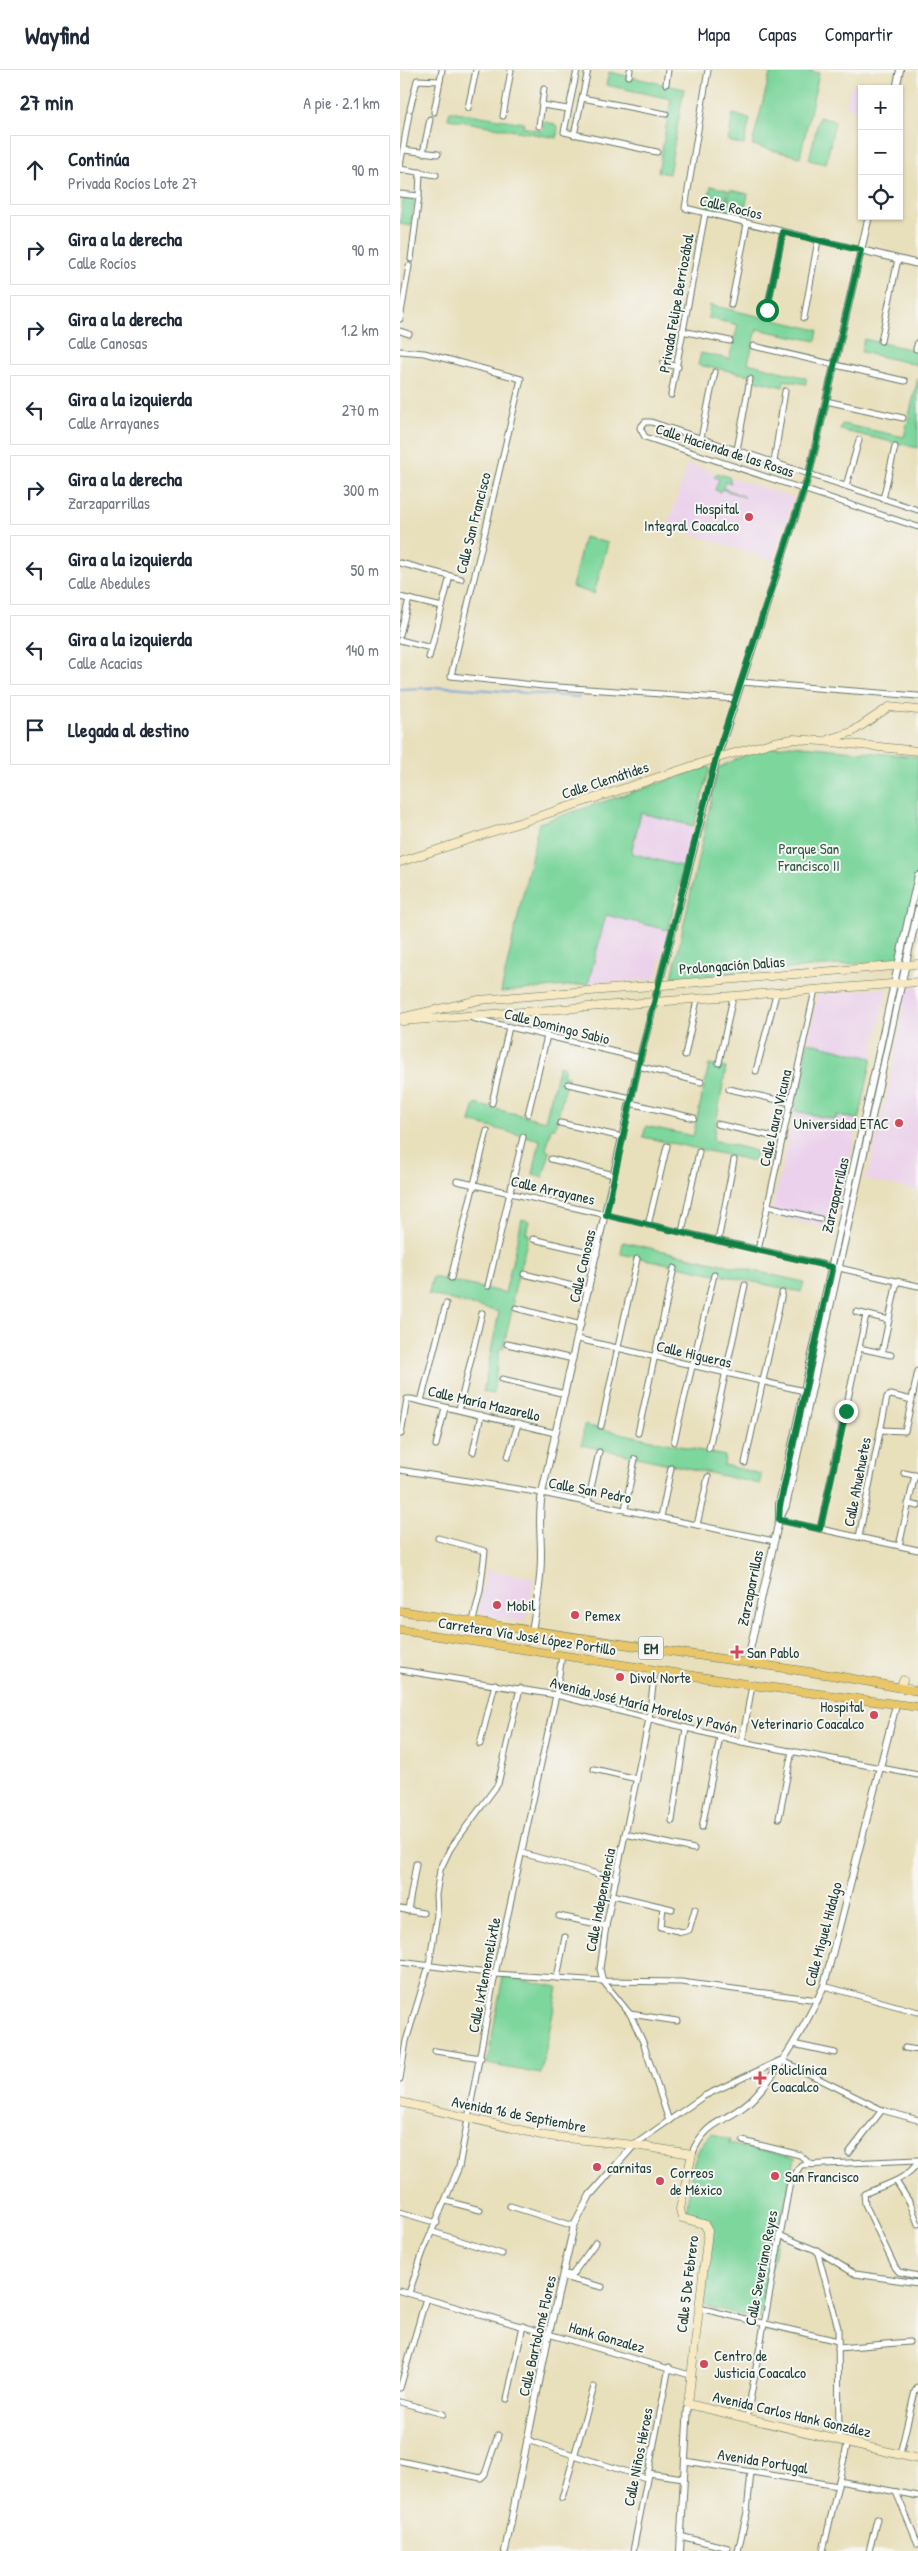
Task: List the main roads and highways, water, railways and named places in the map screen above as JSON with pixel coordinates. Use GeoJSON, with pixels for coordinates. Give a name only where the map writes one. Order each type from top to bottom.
{"type":"FeatureCollection","features":[{"type":"Feature","properties":{"kind":"main road","name":"Calle Clemátides"},"geometry":{"type":"LineString","coordinates":[[822,741],[847,734],[889,707],[918,710]]}},
{"type":"Feature","properties":{"kind":"main road","name":"Calle Clemátides"},"geometry":{"type":"LineString","coordinates":[[400,864],[716,758],[774,742],[793,739],[918,751]]}},
{"type":"Feature","properties":{"kind":"main road","name":"Prolongación Dalias"},"geometry":{"type":"LineString","coordinates":[[400,1020],[479,1000],[918,964]]}},
{"type":"Feature","properties":{"kind":"main road","name":"Prolongación Dalias"},"geometry":{"type":"LineString","coordinates":[[400,1020],[469,1017],[918,982]]}},
{"type":"Feature","properties":{"kind":"main road","name":"Carretera Vía José López Portillo"},"geometry":{"type":"LineString","coordinates":[[400,1611],[747,1663],[902,1683],[918,1690]]}},
{"type":"Feature","properties":{"kind":"main road","name":"Carretera Vía José López Portillo"},"geometry":{"type":"LineString","coordinates":[[400,1630],[752,1685],[918,1708]]}},
{"type":"Feature","properties":{"kind":"main road","name":"Avenida 16 de Septiembre"},"geometry":{"type":"LineString","coordinates":[[400,2102],[546,2136],[634,2145],[692,2154]]}},
{"type":"Feature","properties":{"kind":"main road","name":"Calle 5 De Febrero"},"geometry":{"type":"LineString","coordinates":[[688,2404],[708,2231],[704,2224],[682,2218],[680,2209],[692,2154]]}},
{"type":"Feature","properties":{"kind":"main road","name":"Avenida Carlos Hank González"},"geometry":{"type":"LineString","coordinates":[[688,2404],[918,2459]]}},
{"type":"Feature","properties":{"kind":"waterway"},"geometry":{"type":"LineString","coordinates":[[400,689],[450,687],[579,697]]}},
{"type":"Feature","properties":{"kind":"place","name":"Hospital Integral Coacalco"},"geometry":{"type":"Point","coordinates":[749,517]}},
{"type":"Feature","properties":{"kind":"place","name":"Universidad ETAC"},"geometry":{"type":"Point","coordinates":[899,1123]}},
{"type":"Feature","properties":{"kind":"place","name":"Mobil"},"geometry":{"type":"Point","coordinates":[497,1605]}},
{"type":"Feature","properties":{"kind":"place","name":"Pemex"},"geometry":{"type":"Point","coordinates":[575,1615]}},
{"type":"Feature","properties":{"kind":"place","name":"San Pablo"},"geometry":{"type":"Point","coordinates":[737,1652]}},
{"type":"Feature","properties":{"kind":"place","name":"Divol Norte"},"geometry":{"type":"Point","coordinates":[620,1677]}},
{"type":"Feature","properties":{"kind":"place","name":"Hospital Veterinario Coacalco"},"geometry":{"type":"Point","coordinates":[874,1715]}},
{"type":"Feature","properties":{"kind":"place","name":"Policlínica Coacalco"},"geometry":{"type":"Point","coordinates":[760,2078]}},
{"type":"Feature","properties":{"kind":"place","name":"carnitas"},"geometry":{"type":"Point","coordinates":[597,2167]}},
{"type":"Feature","properties":{"kind":"place","name":"San Francisco"},"geometry":{"type":"Point","coordinates":[775,2176]}},
{"type":"Feature","properties":{"kind":"place","name":"Correos de México"},"geometry":{"type":"Point","coordinates":[660,2181]}},
{"type":"Feature","properties":{"kind":"place","name":"Centro de Justicia Coacalco"},"geometry":{"type":"Point","coordinates":[704,2364]}},
{"type":"Feature","properties":{"kind":"park label","name":"Parque San Francisco II"},"geometry":{"type":"Point","coordinates":[809,856]}}]}
